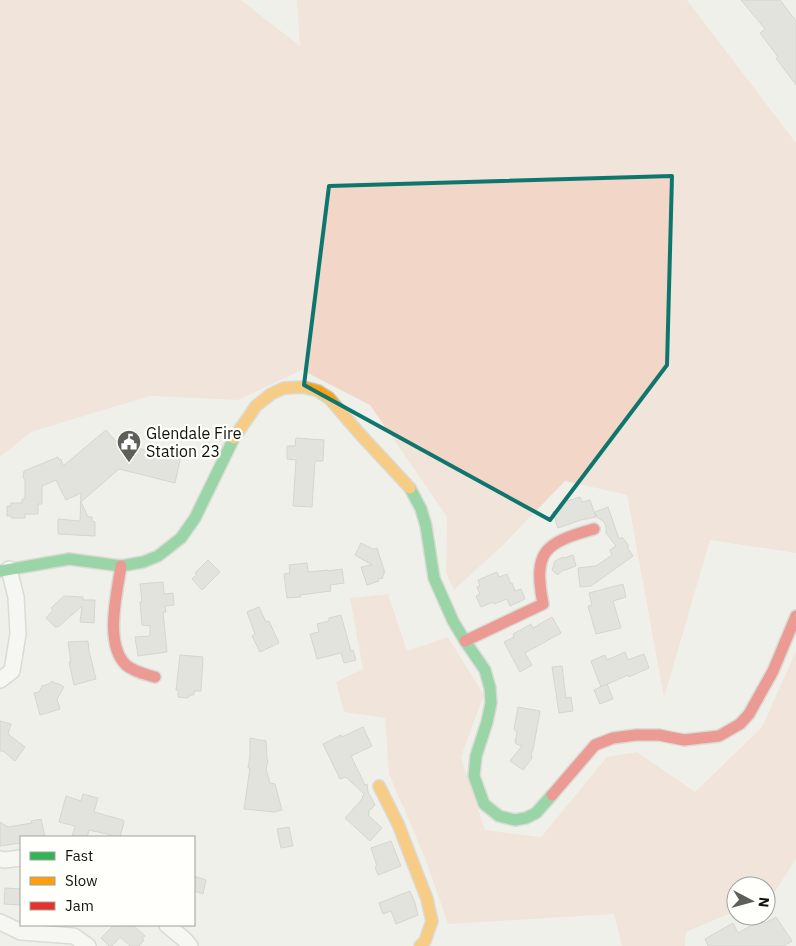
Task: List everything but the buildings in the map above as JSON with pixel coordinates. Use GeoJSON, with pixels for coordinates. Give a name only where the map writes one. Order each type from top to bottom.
{"type":"FeatureCollection","features":[{"type":"Feature","properties":{"kind":"main road"},"geometry":{"type":"LineString","coordinates":[[4,570],[69,559],[121,566],[143,562],[158,556],[181,538],[195,518],[235,435],[256,406],[271,394],[284,388],[303,387],[318,391],[329,398],[397,473],[411,489],[422,509],[434,578],[453,621],[485,670],[490,688],[491,703],[476,756],[474,776],[477,787],[484,804],[499,816],[515,820],[526,818],[536,813],[595,745],[613,738],[636,735],[659,735],[684,740],[719,736],[740,724],[749,714],[773,671],[796,616]]}},
{"type":"Feature","properties":{"kind":"main road"},"geometry":{"type":"LineString","coordinates":[[465,641],[543,604],[539,571],[541,561],[548,548],[561,539],[594,529]]}},
{"type":"Feature","properties":{"kind":"main road"},"geometry":{"type":"LineString","coordinates":[[121,566],[114,628],[116,651],[125,665],[155,677]]}},
{"type":"Feature","properties":{"kind":"main road"},"geometry":{"type":"LineString","coordinates":[[379,786],[398,824],[427,899],[432,921],[425,941],[420,946]]}},
{"type":"Feature","properties":{"kind":"street"},"geometry":{"type":"LineString","coordinates":[[0,680],[12,671],[18,634],[16,597],[4,570]]}},
{"type":"Feature","properties":{"kind":"street"},"geometry":{"type":"LineString","coordinates":[[0,859],[20,858]]}},
{"type":"Feature","properties":{"kind":"street"},"geometry":{"type":"LineString","coordinates":[[0,922],[21,932],[77,930],[88,946]]}},
{"type":"Feature","properties":{"kind":"street"},"geometry":{"type":"LineString","coordinates":[[168,926],[190,946]]}},
{"type":"Feature","properties":{"kind":"highlighted area"},"geometry":{"type":"Polygon","coordinates":[[[672,176],[667,365],[550,520],[304,385],[329,186],[672,176]]]}},
{"type":"Feature","properties":{"kind":"shaded area"},"geometry":{"type":"Polygon","coordinates":[[[0,0],[241,0],[300,46],[297,0],[687,0],[796,143],[796,553],[710,540],[664,698],[627,495],[565,481],[501,547],[454,590],[446,573],[447,517],[370,405],[302,370],[238,400],[150,396],[31,432],[0,457],[0,0]]]}},
{"type":"Feature","properties":{"kind":"shaded area"},"geometry":{"type":"Polygon","coordinates":[[[388,594],[407,651],[448,637],[484,695],[461,757],[485,830],[541,837],[607,757],[637,752],[695,792],[762,727],[796,651],[796,859],[776,890],[776,876],[726,876],[726,915],[686,932],[685,946],[622,946],[614,914],[448,924],[425,858],[389,774],[385,718],[344,712],[336,682],[363,669],[350,598],[388,594]]]}},
{"type":"Feature","properties":{"kind":"traffic: fast"},"geometry":{"type":"LineString","coordinates":[[0,571],[69,559],[121,566],[143,562],[158,556],[181,538],[195,518],[234,438]]}},
{"type":"Feature","properties":{"kind":"traffic: fast"},"geometry":{"type":"LineString","coordinates":[[410,488],[421,509],[426,526],[434,578],[453,621],[485,670],[490,688],[491,703],[476,756],[474,776],[484,804],[499,816],[515,820],[526,818],[536,813],[552,795]]}},
{"type":"Feature","properties":{"kind":"traffic: slow"},"geometry":{"type":"LineString","coordinates":[[234,438],[256,406],[271,394],[284,388],[303,387],[318,391],[329,398],[410,488]]}},
{"type":"Feature","properties":{"kind":"traffic: slow"},"geometry":{"type":"LineString","coordinates":[[379,786],[398,824],[427,899],[432,921],[425,941],[420,946]]}},
{"type":"Feature","properties":{"kind":"traffic: jam"},"geometry":{"type":"LineString","coordinates":[[465,641],[543,604],[540,572],[546,552],[553,545],[564,539],[594,529]]}},
{"type":"Feature","properties":{"kind":"traffic: jam"},"geometry":{"type":"LineString","coordinates":[[121,566],[115,604],[115,644],[119,656],[126,665],[136,671],[155,677]]}},
{"type":"Feature","properties":{"kind":"traffic: jam"},"geometry":{"type":"LineString","coordinates":[[552,795],[595,745],[613,738],[659,735],[684,740],[719,736],[740,724],[749,714],[773,671],[796,616]]}},
{"type":"Feature","properties":{"kind":"place","name":"Glendale Fire Station 23"},"geometry":{"type":"Point","coordinates":[129,463]}}]}
